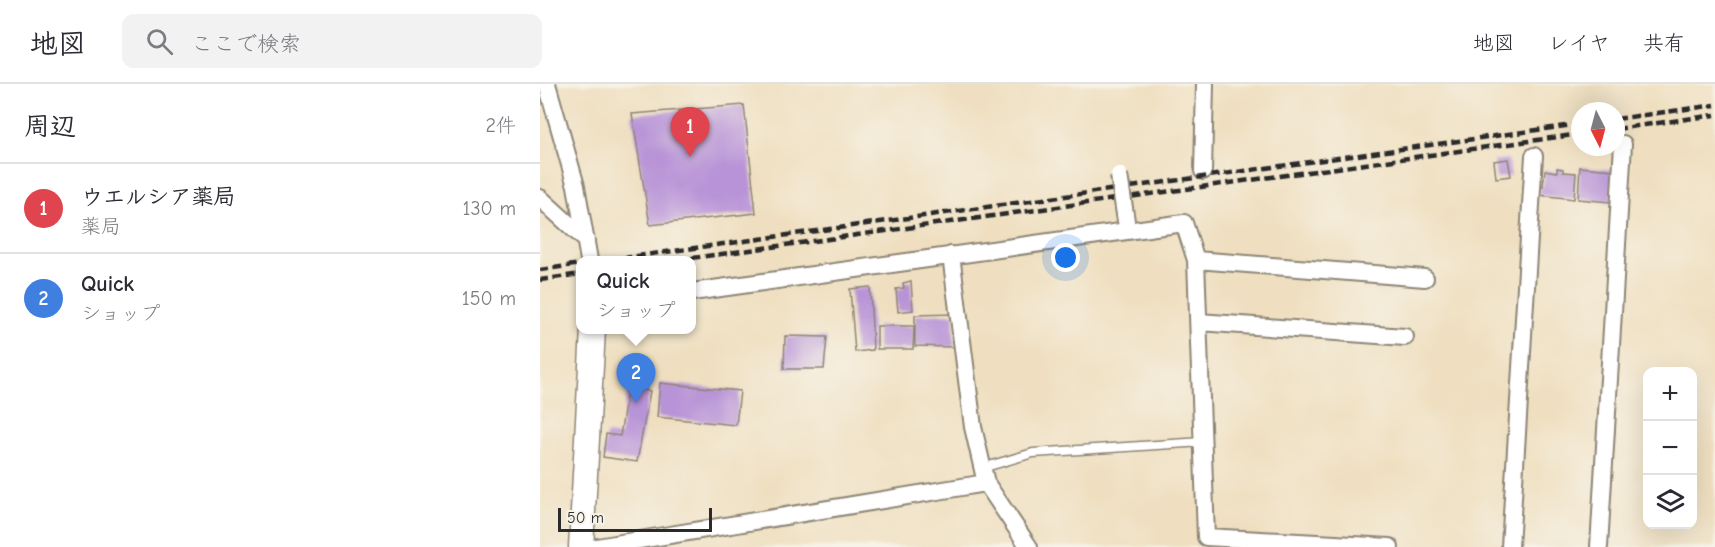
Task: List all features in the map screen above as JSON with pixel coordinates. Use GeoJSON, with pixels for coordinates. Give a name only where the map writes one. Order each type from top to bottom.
{"type":"FeatureCollection","features":[{"type":"Feature","properties":{"kind":"street"},"geometry":{"type":"LineString","coordinates":[[548,84],[576,186],[588,256]]}},
{"type":"Feature","properties":{"kind":"street"},"geometry":{"type":"LineString","coordinates":[[1203,171],[1205,84]]}},
{"type":"Feature","properties":{"kind":"street"},"geometry":{"type":"LineString","coordinates":[[1509,547],[1534,156]]}},
{"type":"Feature","properties":{"kind":"street"},"geometry":{"type":"LineString","coordinates":[[1599,547],[1622,156]]}},
{"type":"Feature","properties":{"kind":"street"},"geometry":{"type":"LineString","coordinates":[[1119,174],[1126,221]]}},
{"type":"Feature","properties":{"kind":"street"},"geometry":{"type":"LineString","coordinates":[[540,198],[586,240]]}},
{"type":"Feature","properties":{"kind":"street"},"geometry":{"type":"LineString","coordinates":[[696,291],[1184,223],[1197,260],[1205,542],[1390,547]]}},
{"type":"Feature","properties":{"kind":"street"},"geometry":{"type":"LineString","coordinates":[[951,255],[973,427],[984,476],[1029,547]]}},
{"type":"Feature","properties":{"kind":"street"},"geometry":{"type":"LineString","coordinates":[[1197,260],[1425,278]]}},
{"type":"Feature","properties":{"kind":"street"},"geometry":{"type":"LineString","coordinates":[[1199,322],[1405,337]]}},
{"type":"Feature","properties":{"kind":"street"},"geometry":{"type":"LineString","coordinates":[[581,547],[593,334]]}},
{"type":"Feature","properties":{"kind":"street"},"geometry":{"type":"LineString","coordinates":[[597,547],[984,476]]}},
{"type":"Feature","properties":{"kind":"lane"},"geometry":{"type":"LineString","coordinates":[[984,476],[1033,453],[1203,442]]}},
{"type":"Feature","properties":{"kind":"building"},"geometry":{"type":"Polygon","coordinates":[[[744,105],[756,213],[650,225],[632,114],[744,105]]]}},
{"type":"Feature","properties":{"kind":"building"},"geometry":{"type":"Polygon","coordinates":[[[1508,159],[1511,176],[1496,178],[1494,161],[1508,159]]]}},
{"type":"Feature","properties":{"kind":"building"},"geometry":{"type":"Polygon","coordinates":[[[1580,167],[1614,170],[1611,202],[1578,199],[1580,167]]]}},
{"type":"Feature","properties":{"kind":"building"},"geometry":{"type":"Polygon","coordinates":[[[1557,168],[1563,169],[1563,172],[1576,173],[1574,199],[1539,195],[1545,170],[1557,172],[1557,168]]]}},
{"type":"Feature","properties":{"kind":"building"},"geometry":{"type":"Polygon","coordinates":[[[911,281],[913,310],[898,312],[896,289],[904,288],[903,283],[911,281]]]}},
{"type":"Feature","properties":{"kind":"building"},"geometry":{"type":"Polygon","coordinates":[[[870,287],[873,350],[855,352],[850,289],[870,287]]]}},
{"type":"Feature","properties":{"kind":"building"},"geometry":{"type":"Polygon","coordinates":[[[954,314],[954,347],[915,346],[915,315],[954,314]]]}},
{"type":"Feature","properties":{"kind":"building"},"geometry":{"type":"Polygon","coordinates":[[[877,326],[914,326],[913,349],[877,349],[877,326]]]}},
{"type":"Feature","properties":{"kind":"building"},"geometry":{"type":"Polygon","coordinates":[[[785,336],[827,337],[824,369],[784,369],[785,336]]]}},
{"type":"Feature","properties":{"kind":"building"},"geometry":{"type":"Polygon","coordinates":[[[660,383],[740,391],[736,425],[657,417],[660,383]]]}},
{"type":"Feature","properties":{"kind":"building"},"geometry":{"type":"Polygon","coordinates":[[[628,387],[650,391],[637,462],[603,457],[606,434],[620,436],[628,387]]]}},
{"type":"Feature","properties":{"kind":"railway"},"geometry":{"type":"LineString","coordinates":[[1625,118],[1715,105]]}},
{"type":"Feature","properties":{"kind":"railway"},"geometry":{"type":"LineString","coordinates":[[1625,128],[1715,115]]}},
{"type":"Feature","properties":{"kind":"railway"},"geometry":{"type":"LineString","coordinates":[[638,256],[1571,125]]}},
{"type":"Feature","properties":{"kind":"railway"},"geometry":{"type":"LineString","coordinates":[[696,257],[1571,135]]}},
{"type":"Feature","properties":{"kind":"railway"},"geometry":{"type":"LineString","coordinates":[[540,270],[576,265]]}},
{"type":"Feature","properties":{"kind":"railway"},"geometry":{"type":"LineString","coordinates":[[540,280],[576,275]]}},
{"type":"Feature","properties":{"kind":"place","name":"ウエルシア薬局"},"geometry":{"type":"Point","coordinates":[690,157]}},
{"type":"Feature","properties":{"kind":"place","name":"Quick"},"geometry":{"type":"Point","coordinates":[636,403]}}]}
